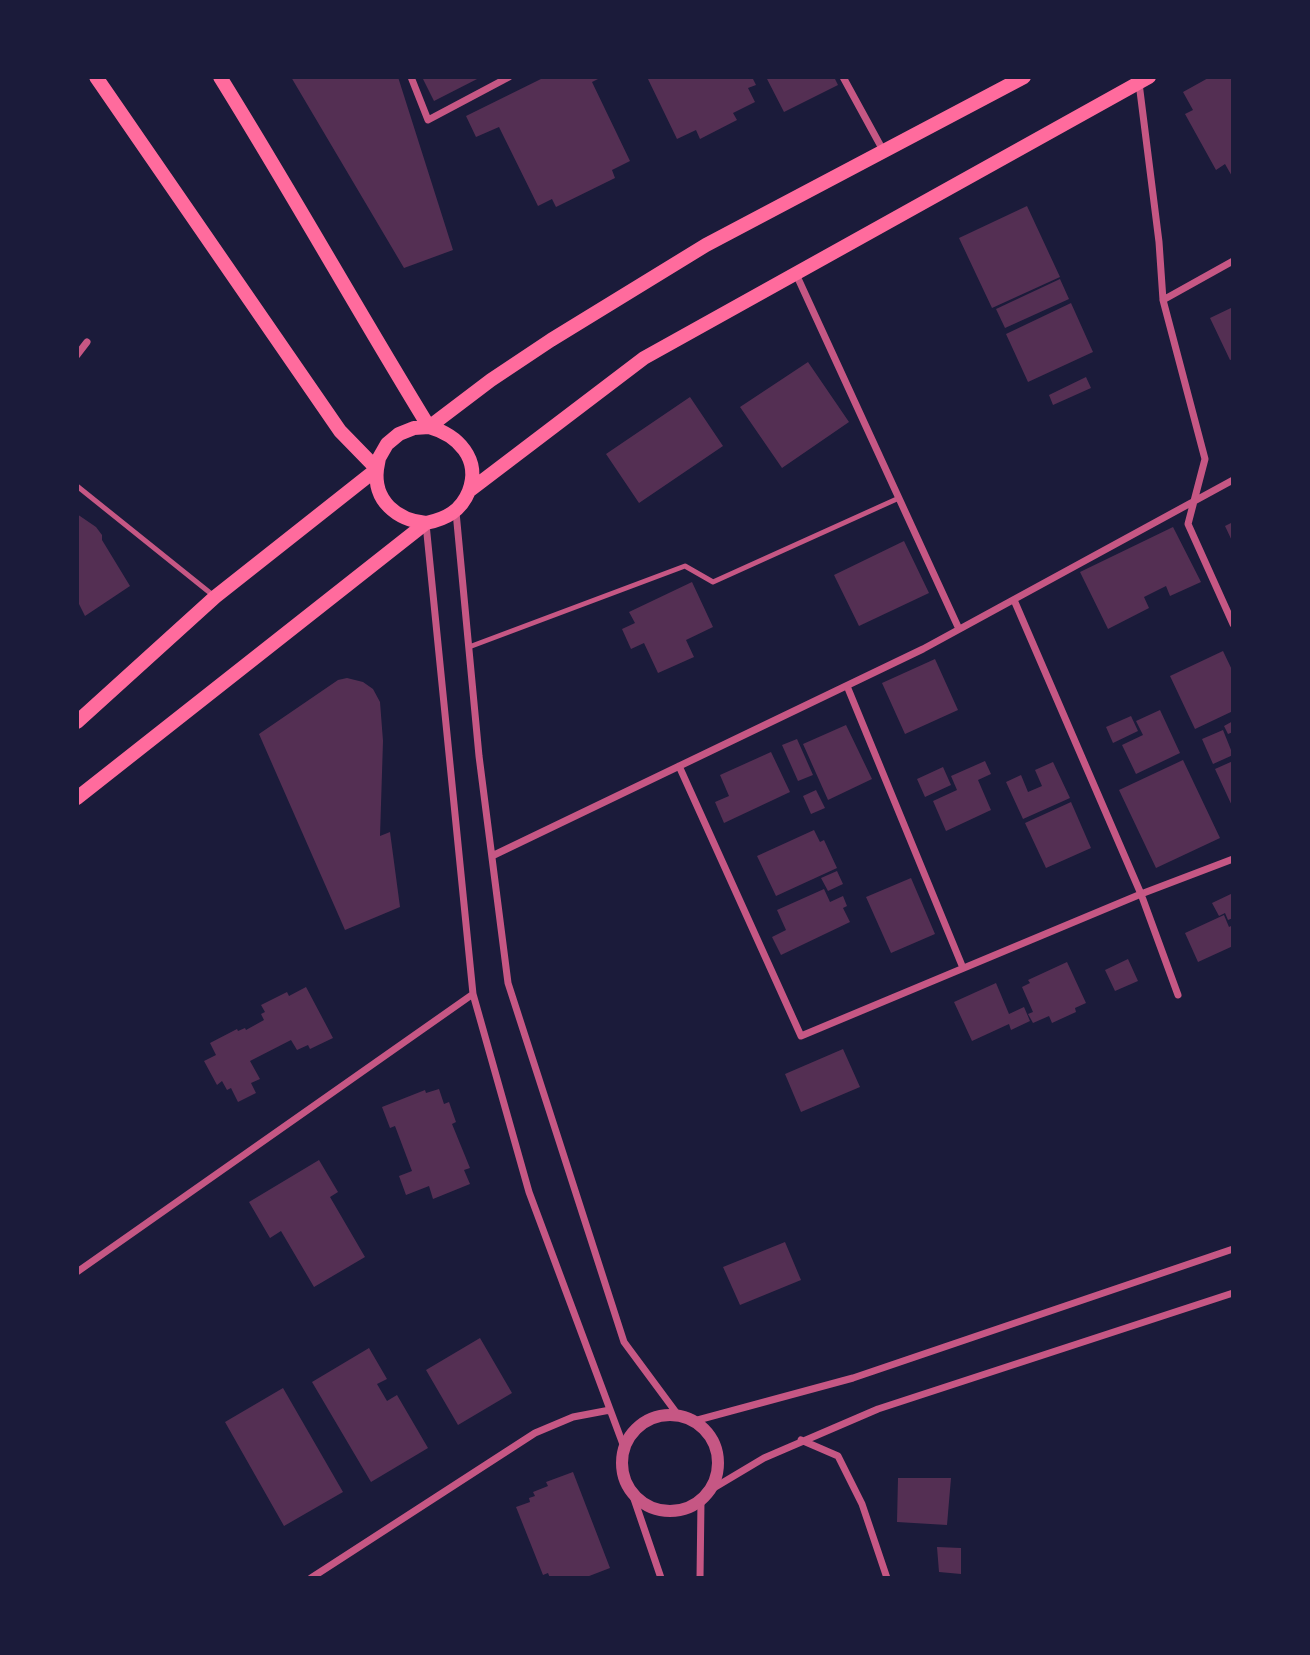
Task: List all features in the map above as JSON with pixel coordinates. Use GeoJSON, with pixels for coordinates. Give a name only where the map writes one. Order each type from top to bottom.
{"type":"FeatureCollection","features":[{"type":"Feature","properties":{"kind":"main road"},"geometry":{"type":"LineString","coordinates":[[96,77],[340,431],[377,469]]}},
{"type":"Feature","properties":{"kind":"main road"},"geometry":{"type":"LineString","coordinates":[[220,77],[429,427]]}},
{"type":"Feature","properties":{"kind":"main road"},"geometry":{"type":"LineString","coordinates":[[429,427],[491,380],[551,340],[706,245],[1024,77]]}},
{"type":"Feature","properties":{"kind":"main road"},"geometry":{"type":"LineString","coordinates":[[469,491],[472,468],[468,453],[458,440],[445,431],[429,427],[414,428],[399,434],[387,444],[379,458],[378,489],[385,503],[396,514],[410,521],[426,523],[442,520],[456,512],[469,491],[644,358],[1144,80]]}},
{"type":"Feature","properties":{"kind":"main road"},"geometry":{"type":"LineString","coordinates":[[77,723],[215,597],[377,469]]}},
{"type":"Feature","properties":{"kind":"main road"},"geometry":{"type":"LineString","coordinates":[[77,798],[426,523]]}},
{"type":"Feature","properties":{"kind":"street"},"geometry":{"type":"LineString","coordinates":[[411,77],[428,120],[509,77]]}},
{"type":"Feature","properties":{"kind":"street"},"geometry":{"type":"LineString","coordinates":[[843,77],[884,152]]}},
{"type":"Feature","properties":{"kind":"street"},"geometry":{"type":"LineString","coordinates":[[1144,80],[1163,300],[1205,459],[1188,524],[1233,624]]}},
{"type":"Feature","properties":{"kind":"street"},"geometry":{"type":"LineString","coordinates":[[1163,300],[1233,261]]}},
{"type":"Feature","properties":{"kind":"street"},"geometry":{"type":"LineString","coordinates":[[796,274],[959,629]]}},
{"type":"Feature","properties":{"kind":"street"},"geometry":{"type":"LineString","coordinates":[[77,355],[87,342]]}},
{"type":"Feature","properties":{"kind":"street"},"geometry":{"type":"LineString","coordinates":[[492,856],[959,629],[1233,480]]}},
{"type":"Feature","properties":{"kind":"street"},"geometry":{"type":"LineString","coordinates":[[456,512],[479,756],[508,983],[624,1342],[678,1415]]}},
{"type":"Feature","properties":{"kind":"street"},"geometry":{"type":"LineString","coordinates":[[426,523],[473,995],[530,1192],[624,1447]]}},
{"type":"Feature","properties":{"kind":"street"},"geometry":{"type":"LineString","coordinates":[[1014,600],[1141,894],[1178,995]]}},
{"type":"Feature","properties":{"kind":"street"},"geometry":{"type":"LineString","coordinates":[[847,685],[963,968]]}},
{"type":"Feature","properties":{"kind":"street"},"geometry":{"type":"LineString","coordinates":[[679,766],[802,1036],[1141,894],[1233,859]]}},
{"type":"Feature","properties":{"kind":"street"},"geometry":{"type":"LineString","coordinates":[[77,1272],[473,995]]}},
{"type":"Feature","properties":{"kind":"street"},"geometry":{"type":"LineString","coordinates":[[695,1420],[853,1378],[1233,1249]]}},
{"type":"Feature","properties":{"kind":"street"},"geometry":{"type":"LineString","coordinates":[[632,1493],[643,1504],[665,1511],[688,1509],[701,1501],[712,1489],[764,1458],[878,1409],[1233,1293]]}},
{"type":"Feature","properties":{"kind":"street"},"geometry":{"type":"LineString","coordinates":[[311,1578],[535,1433],[573,1417],[610,1410]]}},
{"type":"Feature","properties":{"kind":"street"},"geometry":{"type":"LineString","coordinates":[[661,1578],[632,1493],[624,1480],[621,1463],[624,1447],[633,1432],[646,1421],[662,1415],[678,1415],[695,1420],[716,1444],[718,1475],[712,1489]]}},
{"type":"Feature","properties":{"kind":"street"},"geometry":{"type":"LineString","coordinates":[[801,1440],[838,1457],[862,1504],[887,1578]]}},
{"type":"Feature","properties":{"kind":"street"},"geometry":{"type":"LineString","coordinates":[[700,1578],[701,1501]]}},
{"type":"Feature","properties":{"kind":"lane"},"geometry":{"type":"LineString","coordinates":[[77,486],[215,597]]}},
{"type":"Feature","properties":{"kind":"lane"},"geometry":{"type":"LineString","coordinates":[[469,647],[685,566],[713,582],[899,498]]}},
{"type":"Feature","properties":{"kind":"building"},"geometry":{"type":"Polygon","coordinates":[[[291,77],[398,77],[453,250],[404,268],[291,77]]]}},
{"type":"Feature","properties":{"kind":"building"},"geometry":{"type":"Polygon","coordinates":[[[422,77],[481,77],[434,101],[422,77]]]}},
{"type":"Feature","properties":{"kind":"building"},"geometry":{"type":"Polygon","coordinates":[[[545,77],[602,77],[592,82],[630,161],[612,170],[615,178],[556,207],[552,199],[538,206],[499,127],[476,137],[466,116],[545,77]]]}},
{"type":"Feature","properties":{"kind":"building"},"geometry":{"type":"Polygon","coordinates":[[[647,77],[752,77],[756,85],[748,88],[755,102],[733,113],[737,120],[700,139],[696,130],[677,139],[647,77]]]}},
{"type":"Feature","properties":{"kind":"building"},"geometry":{"type":"Polygon","coordinates":[[[766,77],[834,77],[838,85],[784,112],[766,77]]]}},
{"type":"Feature","properties":{"kind":"building"},"geometry":{"type":"Polygon","coordinates":[[[1210,77],[1233,77],[1233,178],[1225,164],[1216,170],[1185,114],[1193,110],[1183,92],[1210,77]]]}},
{"type":"Feature","properties":{"kind":"building"},"geometry":{"type":"Polygon","coordinates":[[[1027,206],[1060,277],[992,308],[959,238],[1027,206]]]}},
{"type":"Feature","properties":{"kind":"building"},"geometry":{"type":"Polygon","coordinates":[[[1060,279],[1069,299],[1005,328],[996,309],[1060,279]]]}},
{"type":"Feature","properties":{"kind":"building"},"geometry":{"type":"Polygon","coordinates":[[[1071,303],[1093,352],[1028,382],[1006,334],[1071,303]]]}},
{"type":"Feature","properties":{"kind":"building"},"geometry":{"type":"Polygon","coordinates":[[[1233,307],[1233,359],[1230,360],[1210,318],[1233,307]]]}},
{"type":"Feature","properties":{"kind":"building"},"geometry":{"type":"Polygon","coordinates":[[[808,362],[849,422],[782,468],[740,407],[808,362]]]}},
{"type":"Feature","properties":{"kind":"building"},"geometry":{"type":"Polygon","coordinates":[[[1086,377],[1091,388],[1053,405],[1049,395],[1086,377]]]}},
{"type":"Feature","properties":{"kind":"building"},"geometry":{"type":"Polygon","coordinates":[[[690,397],[723,446],[639,503],[606,454],[690,397]]]}},
{"type":"Feature","properties":{"kind":"building"},"geometry":{"type":"Polygon","coordinates":[[[77,514],[96,527],[102,535],[102,540],[130,586],[85,616],[77,600],[77,514]]]}},
{"type":"Feature","properties":{"kind":"building"},"geometry":{"type":"Polygon","coordinates":[[[1233,522],[1233,543],[1225,526],[1233,522]]]}},
{"type":"Feature","properties":{"kind":"building"},"geometry":{"type":"Polygon","coordinates":[[[1173,527],[1201,582],[1170,596],[1166,586],[1144,597],[1149,608],[1108,629],[1080,572],[1173,527]]]}},
{"type":"Feature","properties":{"kind":"building"},"geometry":{"type":"Polygon","coordinates":[[[904,541],[929,593],[859,626],[834,575],[904,541]]]}},
{"type":"Feature","properties":{"kind":"building"},"geometry":{"type":"Polygon","coordinates":[[[692,582],[713,627],[686,640],[694,657],[658,673],[644,643],[631,649],[622,629],[635,623],[629,612],[692,582]]]}},
{"type":"Feature","properties":{"kind":"building"},"geometry":{"type":"Polygon","coordinates":[[[1223,651],[1233,672],[1233,711],[1195,729],[1170,676],[1223,651]]]}},
{"type":"Feature","properties":{"kind":"building"},"geometry":{"type":"Polygon","coordinates":[[[935,659],[958,710],[905,734],[882,683],[935,659]]]}},
{"type":"Feature","properties":{"kind":"building"},"geometry":{"type":"Polygon","coordinates":[[[347,678],[363,682],[373,689],[380,702],[383,741],[380,836],[390,832],[400,907],[345,930],[259,734],[338,680],[347,678]]]}},
{"type":"Feature","properties":{"kind":"building"},"geometry":{"type":"Polygon","coordinates":[[[1160,710],[1180,753],[1136,774],[1122,745],[1143,735],[1136,721],[1160,710]]]}},
{"type":"Feature","properties":{"kind":"building"},"geometry":{"type":"Polygon","coordinates":[[[1131,716],[1138,731],[1113,743],[1106,727],[1131,716]]]}},
{"type":"Feature","properties":{"kind":"building"},"geometry":{"type":"Polygon","coordinates":[[[1233,721],[1233,732],[1228,734],[1224,726],[1233,721]]]}},
{"type":"Feature","properties":{"kind":"building"},"geometry":{"type":"Polygon","coordinates":[[[846,725],[872,779],[828,800],[803,744],[846,725]]]}},
{"type":"Feature","properties":{"kind":"building"},"geometry":{"type":"Polygon","coordinates":[[[1223,730],[1233,755],[1213,764],[1202,739],[1223,730]]]}},
{"type":"Feature","properties":{"kind":"building"},"geometry":{"type":"Polygon","coordinates":[[[797,739],[813,775],[798,781],[782,745],[797,739]]]}},
{"type":"Feature","properties":{"kind":"building"},"geometry":{"type":"Polygon","coordinates":[[[771,752],[790,792],[724,823],[715,802],[729,796],[720,775],[771,752]]]}},
{"type":"Feature","properties":{"kind":"building"},"geometry":{"type":"Polygon","coordinates":[[[1183,760],[1220,838],[1156,868],[1119,790],[1183,760]]]}},
{"type":"Feature","properties":{"kind":"building"},"geometry":{"type":"Polygon","coordinates":[[[985,761],[991,774],[978,780],[991,810],[946,831],[933,801],[957,790],[951,776],[985,761]]]}},
{"type":"Feature","properties":{"kind":"building"},"geometry":{"type":"Polygon","coordinates":[[[1233,761],[1233,808],[1215,769],[1233,761]]]}},
{"type":"Feature","properties":{"kind":"building"},"geometry":{"type":"Polygon","coordinates":[[[1053,762],[1070,798],[1023,819],[1006,782],[1021,775],[1028,792],[1042,786],[1035,770],[1053,762]]]}},
{"type":"Feature","properties":{"kind":"building"},"geometry":{"type":"Polygon","coordinates":[[[943,767],[951,785],[925,797],[917,779],[943,767]]]}},
{"type":"Feature","properties":{"kind":"building"},"geometry":{"type":"Polygon","coordinates":[[[816,790],[825,808],[811,814],[803,796],[816,790]]]}},
{"type":"Feature","properties":{"kind":"building"},"geometry":{"type":"Polygon","coordinates":[[[1071,802],[1091,848],[1046,868],[1025,823],[1071,802]]]}},
{"type":"Feature","properties":{"kind":"building"},"geometry":{"type":"Polygon","coordinates":[[[814,830],[820,842],[824,840],[837,868],[776,896],[757,856],[814,830]]]}},
{"type":"Feature","properties":{"kind":"building"},"geometry":{"type":"Polygon","coordinates":[[[837,871],[843,884],[828,891],[821,878],[837,871]]]}},
{"type":"Feature","properties":{"kind":"building"},"geometry":{"type":"Polygon","coordinates":[[[911,878],[935,934],[891,953],[866,897],[911,878]]]}},
{"type":"Feature","properties":{"kind":"building"},"geometry":{"type":"Polygon","coordinates":[[[824,889],[830,902],[843,896],[847,906],[843,908],[850,922],[781,955],[772,937],[786,930],[777,910],[824,889]]]}},
{"type":"Feature","properties":{"kind":"building"},"geometry":{"type":"Polygon","coordinates":[[[1233,893],[1233,918],[1228,920],[1225,913],[1219,916],[1212,903],[1233,893]]]}},
{"type":"Feature","properties":{"kind":"building"},"geometry":{"type":"Polygon","coordinates":[[[1224,915],[1229,927],[1233,925],[1233,946],[1198,962],[1185,933],[1224,915]]]}},
{"type":"Feature","properties":{"kind":"building"},"geometry":{"type":"Polygon","coordinates":[[[1128,959],[1138,981],[1115,991],[1105,970],[1128,959]]]}},
{"type":"Feature","properties":{"kind":"building"},"geometry":{"type":"Polygon","coordinates":[[[1067,962],[1086,1003],[1075,1008],[1076,1012],[1052,1023],[1049,1016],[1033,1023],[1028,1014],[1033,1012],[1022,987],[1030,983],[1028,980],[1067,962]]]}},
{"type":"Feature","properties":{"kind":"building"},"geometry":{"type":"Polygon","coordinates":[[[996,983],[1009,1014],[1024,1007],[1030,1021],[1011,1030],[1009,1024],[972,1041],[954,1002],[996,983]]]}},
{"type":"Feature","properties":{"kind":"building"},"geometry":{"type":"Polygon","coordinates":[[[306,987],[333,1038],[310,1049],[308,1045],[297,1050],[291,1040],[250,1061],[260,1079],[251,1083],[256,1093],[238,1102],[231,1088],[227,1090],[222,1081],[217,1085],[204,1061],[216,1055],[210,1043],[237,1029],[246,1030],[264,1020],[261,1014],[265,1012],[261,1005],[287,992],[289,996],[306,987]]]}},
{"type":"Feature","properties":{"kind":"building"},"geometry":{"type":"Polygon","coordinates":[[[843,1049],[860,1087],[801,1112],[785,1074],[843,1049]]]}},
{"type":"Feature","properties":{"kind":"building"},"geometry":{"type":"Polygon","coordinates":[[[439,1089],[444,1104],[449,1102],[456,1122],[452,1124],[470,1168],[464,1170],[470,1184],[433,1199],[429,1186],[406,1195],[399,1176],[412,1171],[395,1126],[390,1128],[382,1107],[425,1090],[426,1093],[439,1089]]]}},
{"type":"Feature","properties":{"kind":"building"},"geometry":{"type":"Polygon","coordinates":[[[319,1160],[338,1192],[330,1197],[365,1257],[314,1287],[281,1231],[270,1238],[249,1202],[319,1160]]]}},
{"type":"Feature","properties":{"kind":"building"},"geometry":{"type":"Polygon","coordinates":[[[785,1242],[801,1280],[740,1305],[723,1267],[785,1242]]]}},
{"type":"Feature","properties":{"kind":"building"},"geometry":{"type":"Polygon","coordinates":[[[480,1338],[512,1393],[458,1425],[426,1370],[480,1338]]]}},
{"type":"Feature","properties":{"kind":"building"},"geometry":{"type":"Polygon","coordinates":[[[369,1348],[387,1379],[377,1384],[387,1401],[397,1395],[428,1448],[371,1482],[312,1382],[369,1348]]]}},
{"type":"Feature","properties":{"kind":"building"},"geometry":{"type":"Polygon","coordinates":[[[283,1388],[343,1492],[284,1526],[225,1422],[283,1388]]]}},
{"type":"Feature","properties":{"kind":"building"},"geometry":{"type":"Polygon","coordinates":[[[573,1472],[610,1568],[584,1578],[550,1578],[548,1573],[543,1575],[516,1507],[530,1502],[529,1498],[535,1496],[533,1492],[548,1486],[546,1482],[573,1472]]]}},
{"type":"Feature","properties":{"kind":"building"},"geometry":{"type":"Polygon","coordinates":[[[898,1478],[951,1478],[947,1525],[897,1522],[898,1478]]]}},
{"type":"Feature","properties":{"kind":"building"},"geometry":{"type":"Polygon","coordinates":[[[937,1547],[961,1548],[961,1574],[939,1572],[937,1547]]]}}]}
